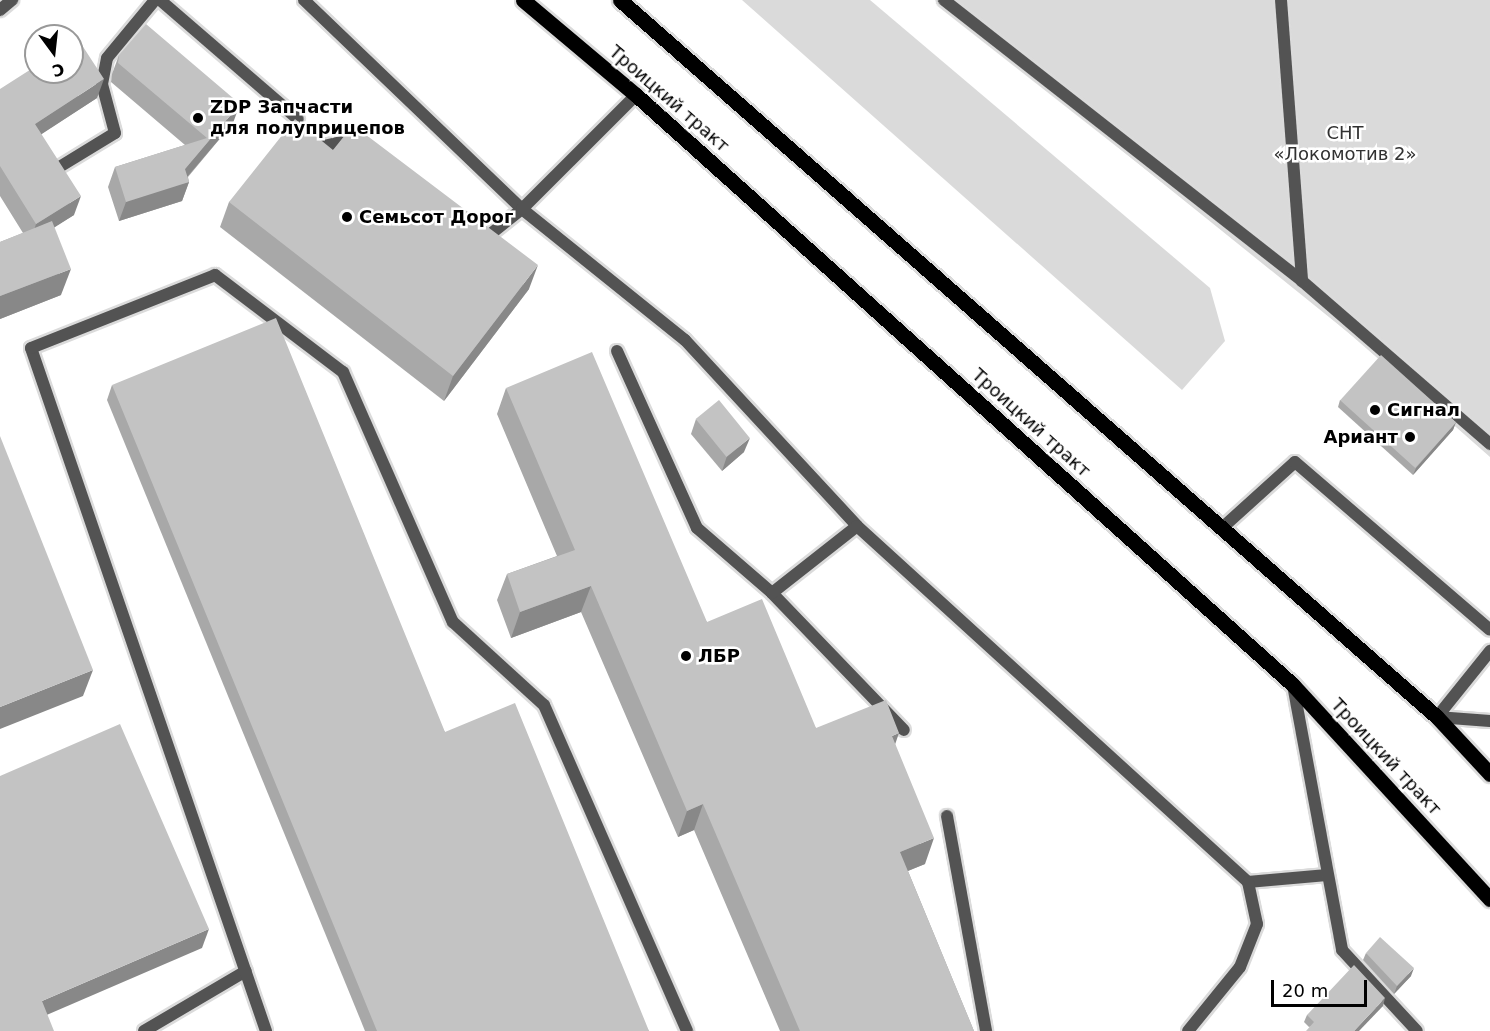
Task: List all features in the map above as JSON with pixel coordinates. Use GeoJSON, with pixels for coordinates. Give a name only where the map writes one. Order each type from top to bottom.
{"type":"FeatureCollection","features":[{"type":"Feature","properties":{"kind":"main road","name":"Троицкий тракт"},"geometry":{"type":"LineString","coordinates":[[523,0],[636,94],[1293,685],[1490,899]]}},
{"type":"Feature","properties":{"kind":"main road"},"geometry":{"type":"LineString","coordinates":[[620,0],[1437,717],[1490,774]]}},
{"type":"Feature","properties":{"kind":"lane"},"geometry":{"type":"LineString","coordinates":[[0,10],[12,0]]}},
{"type":"Feature","properties":{"kind":"lane"},"geometry":{"type":"LineString","coordinates":[[61,166],[115,134],[102,84],[107,58],[157,0],[298,119]]}},
{"type":"Feature","properties":{"kind":"lane"},"geometry":{"type":"LineString","coordinates":[[304,0],[522,209],[685,340],[857,526],[1248,882],[1257,924],[1253,935],[1240,967],[1188,1031]]}},
{"type":"Feature","properties":{"kind":"lane"},"geometry":{"type":"LineString","coordinates":[[944,0],[1302,281],[1490,444]]}},
{"type":"Feature","properties":{"kind":"lane"},"geometry":{"type":"LineString","coordinates":[[1281,0],[1302,281]]}},
{"type":"Feature","properties":{"kind":"lane"},"geometry":{"type":"LineString","coordinates":[[471,236],[479,243],[522,209],[636,94]]}},
{"type":"Feature","properties":{"kind":"lane"},"geometry":{"type":"LineString","coordinates":[[315,148],[362,137],[370,145]]}},
{"type":"Feature","properties":{"kind":"lane"},"geometry":{"type":"LineString","coordinates":[[266,1031],[31,348],[215,275],[343,372],[453,622],[544,705],[687,1031]]}},
{"type":"Feature","properties":{"kind":"lane"},"geometry":{"type":"LineString","coordinates":[[617,351],[698,528],[772,593],[904,730]]}},
{"type":"Feature","properties":{"kind":"lane"},"geometry":{"type":"LineString","coordinates":[[1222,528],[1295,462],[1490,630]]}},
{"type":"Feature","properties":{"kind":"lane"},"geometry":{"type":"LineString","coordinates":[[772,593],[857,526]]}},
{"type":"Feature","properties":{"kind":"lane"},"geometry":{"type":"LineString","coordinates":[[1437,717],[1490,651]]}},
{"type":"Feature","properties":{"kind":"lane"},"geometry":{"type":"LineString","coordinates":[[1293,685],[1342,950],[1417,1031]]}},
{"type":"Feature","properties":{"kind":"lane"},"geometry":{"type":"LineString","coordinates":[[1437,717],[1490,721]]}},
{"type":"Feature","properties":{"kind":"lane"},"geometry":{"type":"LineString","coordinates":[[946,816],[986,1031]]}},
{"type":"Feature","properties":{"kind":"lane"},"geometry":{"type":"LineString","coordinates":[[1248,882],[1327,875]]}},
{"type":"Feature","properties":{"kind":"lane"},"geometry":{"type":"LineString","coordinates":[[144,1031],[246,971]]}},
{"type":"Feature","properties":{"kind":"green space"},"geometry":{"type":"Polygon","coordinates":[[[742,0],[870,0],[1210,288],[1225,341],[1182,390],[742,0]]]}},
{"type":"Feature","properties":{"kind":"green space","name":"СНТ «Локомотив 2»"},"geometry":{"type":"Polygon","coordinates":[[[935,0],[1490,0],[1490,457],[1355,338],[935,0]]]}},
{"type":"Feature","properties":{"kind":"building"},"geometry":{"type":"Polygon","coordinates":[[[146,24],[240,104],[185,169],[189,182],[126,202],[115,167],[207,138],[118,63],[119,55],[146,24]]]}},
{"type":"Feature","properties":{"kind":"building"},"geometry":{"type":"Polygon","coordinates":[[[84,48],[104,79],[35,124],[81,196],[36,224],[0,166],[0,89],[24,74],[24,84],[84,84],[84,48]]]}},
{"type":"Feature","properties":{"kind":"building"},"geometry":{"type":"Polygon","coordinates":[[[295,119],[333,150],[353,125],[538,265],[453,376],[229,202],[295,119]]]}},
{"type":"Feature","properties":{"kind":"building"},"geometry":{"type":"Polygon","coordinates":[[[52,221],[71,269],[0,296],[0,242],[52,221]]]}},
{"type":"Feature","properties":{"kind":"building"},"geometry":{"type":"Polygon","coordinates":[[[276,318],[445,732],[515,703],[649,1031],[377,1031],[112,385],[276,318]]]}},
{"type":"Feature","properties":{"kind":"building"},"geometry":{"type":"Polygon","coordinates":[[[592,352],[707,622],[762,599],[816,728],[886,700],[899,733],[892,736],[934,838],[900,852],[974,1031],[800,1031],[703,804],[687,811],[591,586],[520,612],[507,574],[575,550],[506,388],[592,352]]]}},
{"type":"Feature","properties":{"kind":"building"},"geometry":{"type":"Polygon","coordinates":[[[1381,355],[1456,423],[1415,468],[1340,400],[1381,355]]]}},
{"type":"Feature","properties":{"kind":"building"},"geometry":{"type":"Polygon","coordinates":[[[719,400],[750,438],[727,457],[696,419],[719,400]]]}},
{"type":"Feature","properties":{"kind":"building"},"geometry":{"type":"Polygon","coordinates":[[[0,436],[93,670],[0,707],[0,436]]]}},
{"type":"Feature","properties":{"kind":"building"},"geometry":{"type":"Polygon","coordinates":[[[120,724],[209,929],[42,1001],[54,1031],[0,1031],[0,776],[120,724]]]}},
{"type":"Feature","properties":{"kind":"building"},"geometry":{"type":"Polygon","coordinates":[[[1380,937],[1414,968],[1397,986],[1366,953],[1380,937]]]}},
{"type":"Feature","properties":{"kind":"building"},"geometry":{"type":"Polygon","coordinates":[[[1354,965],[1385,998],[1354,1031],[1306,1031],[1314,1022],[1307,1015],[1354,965]]]}},
{"type":"Feature","properties":{"kind":"place","name":"ZDP Запчасти для полуприцепов"},"geometry":{"type":"Point","coordinates":[198,118]}},
{"type":"Feature","properties":{"kind":"place","name":"Семьсот Дорог"},"geometry":{"type":"Point","coordinates":[347,217]}},
{"type":"Feature","properties":{"kind":"place","name":"Сигнал"},"geometry":{"type":"Point","coordinates":[1375,410]}},
{"type":"Feature","properties":{"kind":"place","name":"Ариант"},"geometry":{"type":"Point","coordinates":[1410,437]}},
{"type":"Feature","properties":{"kind":"place","name":"ЛБР"},"geometry":{"type":"Point","coordinates":[686,656]}}]}
